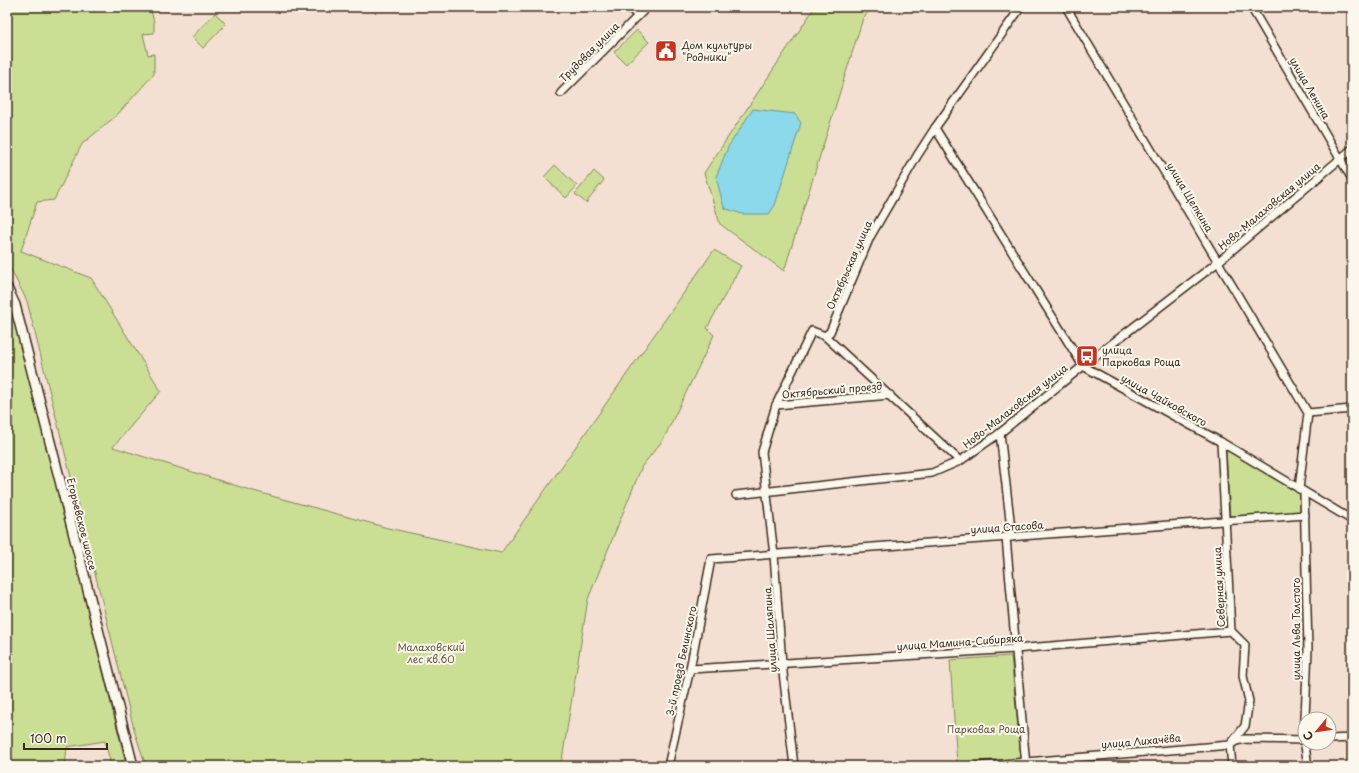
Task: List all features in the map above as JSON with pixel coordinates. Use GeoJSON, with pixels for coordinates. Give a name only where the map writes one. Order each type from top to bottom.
{"type":"FeatureCollection","features":[{"type":"Feature","properties":{"kind":"main road","name":"Егорьевское шоссе"},"geometry":{"type":"LineString","coordinates":[[7,288],[15,305],[133,766]]}},
{"type":"Feature","properties":{"kind":"street"},"geometry":{"type":"LineString","coordinates":[[629,7],[638,16]]}},
{"type":"Feature","properties":{"kind":"street","name":"Трудовая улица"},"geometry":{"type":"LineString","coordinates":[[561,93],[647,7]]}},
{"type":"Feature","properties":{"kind":"street","name":"Октябрьская улица"},"geometry":{"type":"LineString","coordinates":[[825,336],[830,332],[870,237],[935,128],[1021,7]]}},
{"type":"Feature","properties":{"kind":"street","name":"улица Щепкина"},"geometry":{"type":"LineString","coordinates":[[1066,7],[1308,413]]}},
{"type":"Feature","properties":{"kind":"street","name":"улица Ленина"},"geometry":{"type":"LineString","coordinates":[[1251,7],[1352,179]]}},
{"type":"Feature","properties":{"kind":"street","name":"улица Чайковского"},"geometry":{"type":"LineString","coordinates":[[935,128],[1083,366],[1220,442],[1352,520]]}},
{"type":"Feature","properties":{"kind":"street","name":"Ново-Малаховская улица"},"geometry":{"type":"LineString","coordinates":[[736,495],[766,493],[932,473],[960,461],[1000,433],[1083,366],[1218,262],[1352,149]]}},
{"type":"Feature","properties":{"kind":"street"},"geometry":{"type":"LineString","coordinates":[[766,493],[762,452],[776,405],[812,331],[825,336]]}},
{"type":"Feature","properties":{"kind":"street","name":"Октябрьский проезд"},"geometry":{"type":"LineString","coordinates":[[825,336],[960,461]]}},
{"type":"Feature","properties":{"kind":"street","name":"Октябрьский проезд"},"geometry":{"type":"LineString","coordinates":[[776,405],[890,395]]}},
{"type":"Feature","properties":{"kind":"street"},"geometry":{"type":"LineString","coordinates":[[1301,490],[1308,413],[1352,409]]}},
{"type":"Feature","properties":{"kind":"street"},"geometry":{"type":"LineString","coordinates":[[1000,433],[1009,537],[1015,649],[1026,764]]}},
{"type":"Feature","properties":{"kind":"street","name":"Северная улица"},"geometry":{"type":"LineString","coordinates":[[1220,442],[1226,521],[1231,631],[1245,645],[1243,676],[1249,701],[1245,726],[1230,745]]}},
{"type":"Feature","properties":{"kind":"street","name":"улица Льва Толстого"},"geometry":{"type":"LineString","coordinates":[[1301,490],[1305,515],[1308,649],[1305,711]]}},
{"type":"Feature","properties":{"kind":"street","name":"улица Шаляпина"},"geometry":{"type":"LineString","coordinates":[[766,493],[774,555],[782,664],[794,766]]}},
{"type":"Feature","properties":{"kind":"street","name":"улица Стасова"},"geometry":{"type":"LineString","coordinates":[[711,559],[1305,515]]}},
{"type":"Feature","properties":{"kind":"street","name":"3-й проезд Белинского"},"geometry":{"type":"LineString","coordinates":[[668,766],[690,669],[711,559]]}},
{"type":"Feature","properties":{"kind":"street","name":"улица Мамина-Сибиряка"},"geometry":{"type":"LineString","coordinates":[[690,669],[1015,649],[1231,631]]}},
{"type":"Feature","properties":{"kind":"street"},"geometry":{"type":"LineString","coordinates":[[1337,739],[1352,738]]}},
{"type":"Feature","properties":{"kind":"street","name":"улица Лихачёва"},"geometry":{"type":"LineString","coordinates":[[978,766],[1026,764],[1230,745],[1236,740],[1245,739],[1297,740]]}},
{"type":"Feature","properties":{"kind":"street"},"geometry":{"type":"LineString","coordinates":[[1230,745],[1232,766]]}},
{"type":"Feature","properties":{"kind":"street","name":"улица Льва Толстого"},"geometry":{"type":"LineString","coordinates":[[1306,751],[1308,766]]}},
{"type":"Feature","properties":{"kind":"green space","name":"Малаховский лес кв.60"},"geometry":{"type":"Polygon","coordinates":[[[7,7],[150,7],[154,22],[154,33],[143,34],[148,55],[154,54],[154,74],[116,116],[82,144],[54,200],[37,202],[21,251],[91,278],[161,391],[113,447],[250,490],[388,528],[501,553],[714,250],[741,266],[707,328],[714,335],[663,440],[642,466],[588,599],[561,766],[146,766],[135,733],[27,301],[7,262],[7,7]]]}},
{"type":"Feature","properties":{"kind":"green space"},"geometry":{"type":"Polygon","coordinates":[[[815,7],[873,7],[863,18],[784,271],[720,224],[704,173],[815,7]]]}},
{"type":"Feature","properties":{"kind":"green space"},"geometry":{"type":"Polygon","coordinates":[[[215,13],[226,24],[203,48],[192,37],[215,13]]]}},
{"type":"Feature","properties":{"kind":"green space"},"geometry":{"type":"Polygon","coordinates":[[[637,30],[649,42],[626,64],[614,52],[637,30]]]}},
{"type":"Feature","properties":{"kind":"green space"},"geometry":{"type":"Polygon","coordinates":[[[555,165],[577,186],[566,198],[544,177],[555,165]]]}},
{"type":"Feature","properties":{"kind":"green space"},"geometry":{"type":"Polygon","coordinates":[[[594,171],[604,180],[586,203],[575,194],[594,171]]]}},
{"type":"Feature","properties":{"kind":"green space"},"geometry":{"type":"Polygon","coordinates":[[[7,297],[11,305],[125,760],[111,765],[105,741],[67,747],[65,766],[7,766],[7,297]]]}},
{"type":"Feature","properties":{"kind":"green space"},"geometry":{"type":"Polygon","coordinates":[[[1226,449],[1300,493],[1300,512],[1230,516],[1226,449]]]}},
{"type":"Feature","properties":{"kind":"green space","name":"Парковая Роща"},"geometry":{"type":"Polygon","coordinates":[[[1011,656],[1021,759],[957,764],[950,660],[1011,656]]]}},
{"type":"Feature","properties":{"kind":"water"},"geometry":{"type":"Polygon","coordinates":[[[753,109],[795,114],[801,123],[775,205],[769,214],[742,214],[724,208],[716,177],[728,147],[753,109]]]}},
{"type":"Feature","properties":{"kind":"place","name":"Дом культуры \"Родники\""},"geometry":{"type":"Point","coordinates":[666,51]}},
{"type":"Feature","properties":{"kind":"place","name":"улица Парковая Роща"},"geometry":{"type":"Point","coordinates":[1087,356]}}]}
